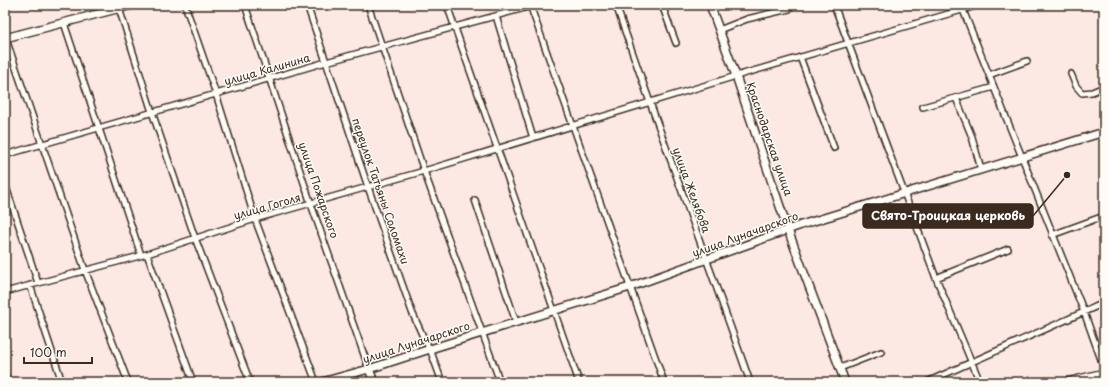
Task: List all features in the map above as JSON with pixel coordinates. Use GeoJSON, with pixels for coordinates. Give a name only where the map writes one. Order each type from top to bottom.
{"type":"FeatureCollection","features":[{"type":"Feature","properties":{"kind":"main road"},"geometry":{"type":"LineString","coordinates":[[5,37],[64,23],[119,7],[132,5]]}},
{"type":"Feature","properties":{"kind":"main road","name":"Краснодарская улица"},"geometry":{"type":"LineString","coordinates":[[710,5],[736,76],[788,230],[845,382]]}},
{"type":"Feature","properties":{"kind":"main road","name":"улица Луначарского"},"geometry":{"type":"LineString","coordinates":[[322,382],[369,369],[630,287],[788,230],[1104,132]]}},
{"type":"Feature","properties":{"kind":"main road","name":"улица Пожарского"},"geometry":{"type":"LineString","coordinates":[[369,369],[374,382]]}},
{"type":"Feature","properties":{"kind":"main road"},"geometry":{"type":"LineString","coordinates":[[1067,382],[1104,373]]}},
{"type":"Feature","properties":{"kind":"main road"},"geometry":{"type":"LineString","coordinates":[[5,378],[6,382]]}},
{"type":"Feature","properties":{"kind":"street"},"geometry":{"type":"LineString","coordinates":[[185,5],[216,94],[255,219],[316,382]]}},
{"type":"Feature","properties":{"kind":"street","name":"улица Пожарского"},"geometry":{"type":"LineString","coordinates":[[244,5],[311,204],[369,369]]}},
{"type":"Feature","properties":{"kind":"street","name":"переулок Татьяны Соломахи"},"geometry":{"type":"LineString","coordinates":[[307,5],[412,312],[430,349],[442,382]]}},
{"type":"Feature","properties":{"kind":"street"},"geometry":{"type":"LineString","coordinates":[[368,5],[424,171],[481,333],[500,382]]}},
{"type":"Feature","properties":{"kind":"street"},"geometry":{"type":"LineString","coordinates":[[447,5],[579,382]]}},
{"type":"Feature","properties":{"kind":"street","name":"улица Желябова"},"geometry":{"type":"LineString","coordinates":[[616,5],[649,102],[708,259],[750,382]]}},
{"type":"Feature","properties":{"kind":"street"},"geometry":{"type":"LineString","coordinates":[[662,5],[676,43]]}},
{"type":"Feature","properties":{"kind":"street"},"geometry":{"type":"LineString","coordinates":[[834,5],[936,278],[973,362],[980,382]]}},
{"type":"Feature","properties":{"kind":"street","name":"улица Гоголя"},"geometry":{"type":"LineString","coordinates":[[5,292],[144,254],[255,219],[573,127],[649,102],[848,44],[962,7],[979,5]]}},
{"type":"Feature","properties":{"kind":"street"},"geometry":{"type":"LineString","coordinates":[[532,6],[573,127],[664,382]]}},
{"type":"Feature","properties":{"kind":"street","name":"улица Калинина"},"geometry":{"type":"LineString","coordinates":[[5,155],[326,62],[532,6]]}},
{"type":"Feature","properties":{"kind":"street"},"geometry":{"type":"LineString","coordinates":[[119,7],[152,112],[196,238],[250,382]]}},
{"type":"Feature","properties":{"kind":"street"},"geometry":{"type":"LineString","coordinates":[[962,7],[1084,312],[1104,368]]}},
{"type":"Feature","properties":{"kind":"street"},"geometry":{"type":"LineString","coordinates":[[719,30],[747,20],[789,9]]}},
{"type":"Feature","properties":{"kind":"street"},"geometry":{"type":"LineString","coordinates":[[496,16],[533,138]]}},
{"type":"Feature","properties":{"kind":"street"},"geometry":{"type":"LineString","coordinates":[[64,23],[98,128],[193,382]]}},
{"type":"Feature","properties":{"kind":"street"},"geometry":{"type":"LineString","coordinates":[[5,37],[85,270],[128,382]]}},
{"type":"Feature","properties":{"kind":"street"},"geometry":{"type":"LineString","coordinates":[[800,58],[834,148]]}},
{"type":"Feature","properties":{"kind":"street"},"geometry":{"type":"LineString","coordinates":[[989,75],[1027,61]]}},
{"type":"Feature","properties":{"kind":"street"},"geometry":{"type":"LineString","coordinates":[[1071,74],[1076,86],[1082,93],[1092,92],[1104,87]]}},
{"type":"Feature","properties":{"kind":"street"},"geometry":{"type":"LineString","coordinates":[[923,107],[994,87]]}},
{"type":"Feature","properties":{"kind":"street"},"geometry":{"type":"LineString","coordinates":[[956,98],[972,136],[981,169]]}},
{"type":"Feature","properties":{"kind":"street"},"geometry":{"type":"LineString","coordinates":[[5,184],[38,283]]}},
{"type":"Feature","properties":{"kind":"street"},"geometry":{"type":"LineString","coordinates":[[475,200],[516,322]]}},
{"type":"Feature","properties":{"kind":"street"},"geometry":{"type":"LineString","coordinates":[[1052,235],[1104,216]]}},
{"type":"Feature","properties":{"kind":"street"},"geometry":{"type":"LineString","coordinates":[[936,278],[1008,249]]}},
{"type":"Feature","properties":{"kind":"street"},"geometry":{"type":"LineString","coordinates":[[30,284],[62,382]]}},
{"type":"Feature","properties":{"kind":"street"},"geometry":{"type":"LineString","coordinates":[[927,382],[1104,303]]}},
{"type":"Feature","properties":{"kind":"street"},"geometry":{"type":"LineString","coordinates":[[840,368],[880,352]]}},
{"type":"Feature","properties":{"kind":"place","name":"Свято-Троицкая церковь"},"geometry":{"type":"Point","coordinates":[1067,175]}}]}
